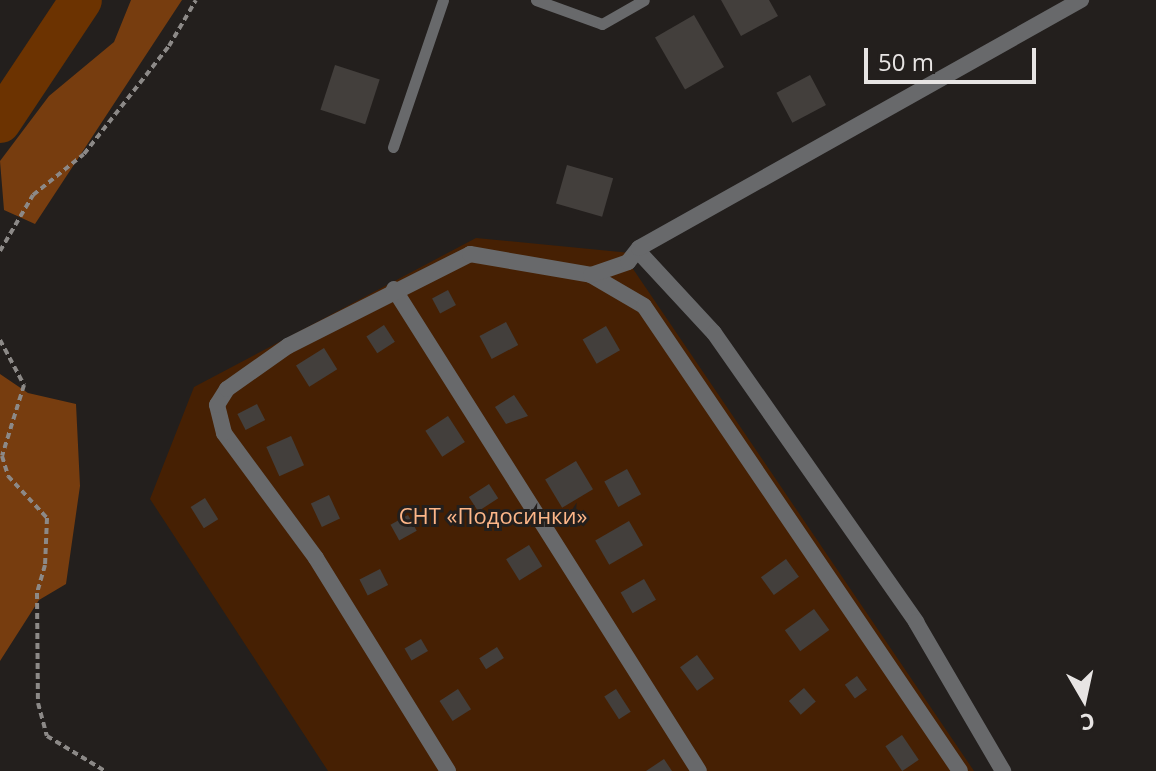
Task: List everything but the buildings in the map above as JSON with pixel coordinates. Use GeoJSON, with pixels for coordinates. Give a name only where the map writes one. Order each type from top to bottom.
{"type":"FeatureCollection","features":[{"type":"Feature","properties":{"kind":"street"},"geometry":{"type":"LineString","coordinates":[[591,275],[628,262],[639,252],[1081,0]]}},
{"type":"Feature","properties":{"kind":"street"},"geometry":{"type":"LineString","coordinates":[[639,252],[722,345],[916,622],[1003,771]]}},
{"type":"Feature","properties":{"kind":"street"},"geometry":{"type":"LineString","coordinates":[[448,771],[316,558],[224,433],[217,405],[227,389],[288,346],[394,289],[470,254],[591,275],[644,306],[960,771]]}},
{"type":"Feature","properties":{"kind":"street"},"geometry":{"type":"LineString","coordinates":[[394,289],[699,771]]}},
{"type":"Feature","properties":{"kind":"lane"},"geometry":{"type":"LineString","coordinates":[[393,147],[443,0]]}},
{"type":"Feature","properties":{"kind":"lane"},"geometry":{"type":"LineString","coordinates":[[536,0],[602,24],[644,0]]}},
{"type":"Feature","properties":{"kind":"path"},"geometry":{"type":"LineString","coordinates":[[0,251],[33,195],[84,154],[169,46],[196,0]]}},
{"type":"Feature","properties":{"kind":"path"},"geometry":{"type":"LineString","coordinates":[[0,340],[24,385],[2,456],[8,476],[47,518],[45,565],[37,593],[38,703],[47,736],[105,771]]}},
{"type":"Feature","properties":{"kind":"green space","name":"СНТ «Подосинки»"},"geometry":{"type":"Polygon","coordinates":[[[476,238],[641,254],[629,263],[974,771],[328,771],[150,499],[194,387],[476,238]]]}},
{"type":"Feature","properties":{"kind":"shaded area"},"geometry":{"type":"Polygon","coordinates":[[[131,0],[182,0],[35,224],[4,210],[0,161],[49,96],[114,42],[131,0]]]}},
{"type":"Feature","properties":{"kind":"shaded area"},"geometry":{"type":"Polygon","coordinates":[[[0,374],[28,393],[76,404],[80,486],[66,584],[39,600],[0,661],[0,374]]]}},
{"type":"Feature","properties":{"kind":"waterway"},"geometry":{"type":"LineString","coordinates":[[0,122],[81,0]]}}]}
